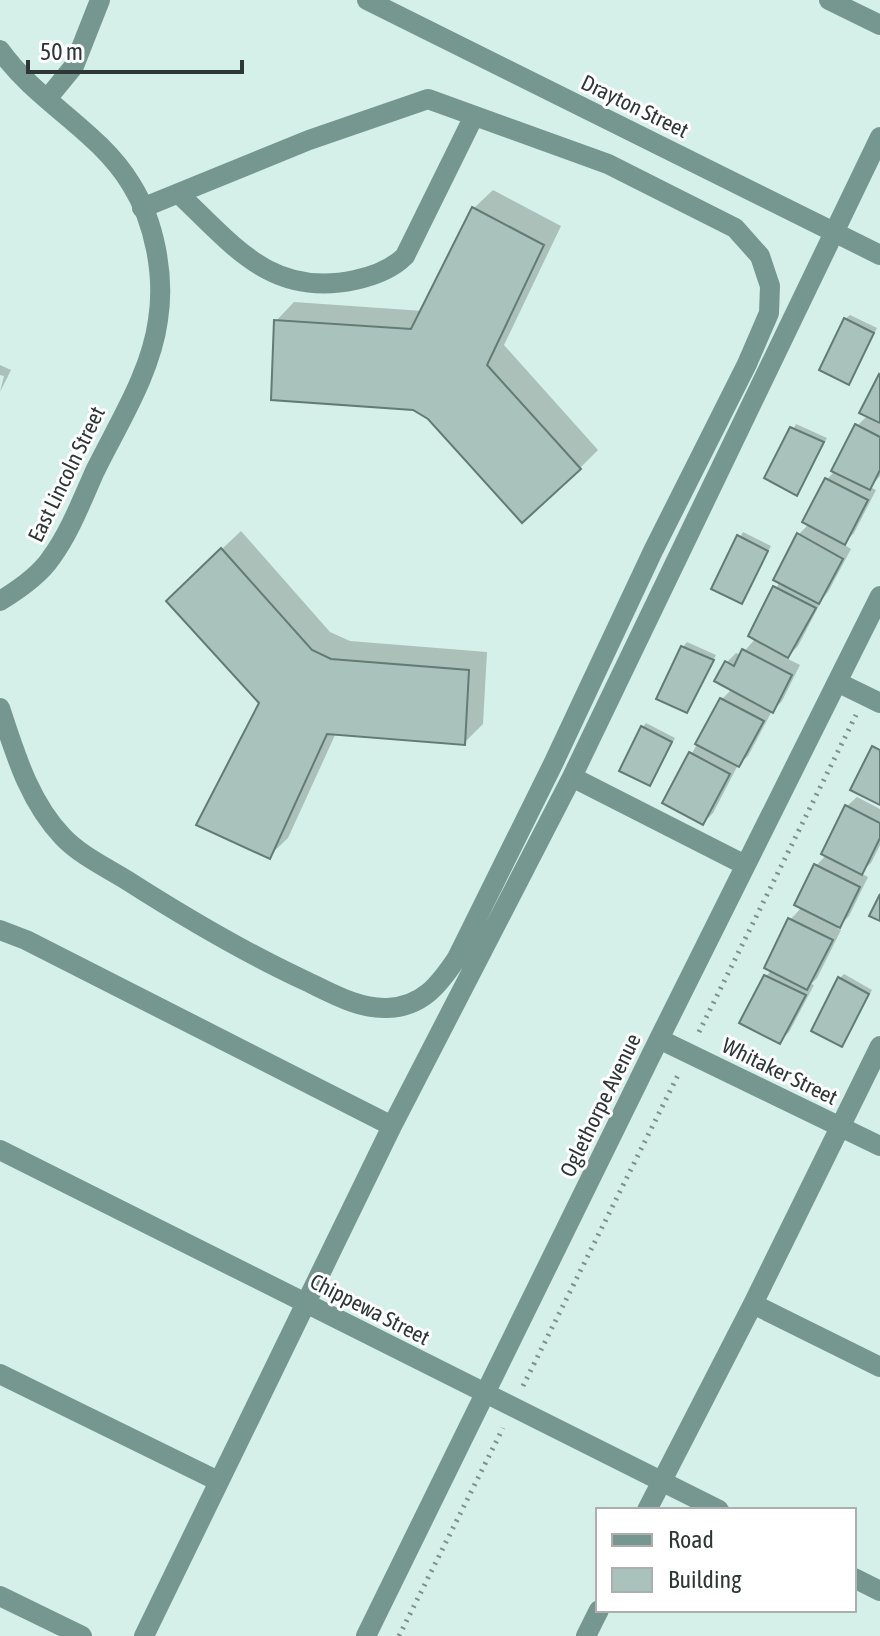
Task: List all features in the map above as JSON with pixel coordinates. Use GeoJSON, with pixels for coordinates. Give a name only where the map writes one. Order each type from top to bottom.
{"type":"FeatureCollection","features":[{"type":"Feature","properties":{"kind":"street"},"geometry":{"type":"LineString","coordinates":[[47,99],[74,66],[100,0]]}},
{"type":"Feature","properties":{"kind":"street","name":"Drayton Street"},"geometry":{"type":"LineString","coordinates":[[367,0],[880,255]]}},
{"type":"Feature","properties":{"kind":"street"},"geometry":{"type":"LineString","coordinates":[[829,0],[880,25]]}},
{"type":"Feature","properties":{"kind":"street","name":"East Lincoln Street"},"geometry":{"type":"LineString","coordinates":[[0,50],[11,66],[107,152],[132,186],[150,227],[158,268],[159,308],[155,338],[132,394],[51,558],[36,575],[0,601]]}},
{"type":"Feature","properties":{"kind":"street"},"geometry":{"type":"LineString","coordinates":[[0,708],[16,757],[41,812],[65,839],[222,939],[349,1001],[387,1008],[406,1006],[423,999],[440,984],[457,958],[498,877],[769,313],[770,286],[760,256],[735,228],[608,164],[428,99],[309,140],[142,208]]}},
{"type":"Feature","properties":{"kind":"street"},"geometry":{"type":"LineString","coordinates":[[180,195],[246,257],[268,273],[302,282],[336,284],[368,277],[394,267],[405,256],[474,116]]}},
{"type":"Feature","properties":{"kind":"street"},"geometry":{"type":"LineString","coordinates":[[144,1636],[304,1302],[572,777],[880,137]]}},
{"type":"Feature","properties":{"kind":"street","name":"Oglethorpe Avenue"},"geometry":{"type":"LineString","coordinates":[[366,1636],[880,596]]}},
{"type":"Feature","properties":{"kind":"street"},"geometry":{"type":"LineString","coordinates":[[837,682],[880,703]]}},
{"type":"Feature","properties":{"kind":"street"},"geometry":{"type":"LineString","coordinates":[[572,777],[745,865]]}},
{"type":"Feature","properties":{"kind":"street"},"geometry":{"type":"LineString","coordinates":[[0,930],[40,947],[392,1126]]}},
{"type":"Feature","properties":{"kind":"street","name":"Whitaker Street"},"geometry":{"type":"LineString","coordinates":[[659,1039],[880,1146]]}},
{"type":"Feature","properties":{"kind":"street"},"geometry":{"type":"LineString","coordinates":[[648,1508],[880,1046]]}},
{"type":"Feature","properties":{"kind":"street","name":"Chippewa Street"},"geometry":{"type":"LineString","coordinates":[[0,1150],[715,1508]]}},
{"type":"Feature","properties":{"kind":"street"},"geometry":{"type":"LineString","coordinates":[[753,1304],[880,1367]]}},
{"type":"Feature","properties":{"kind":"street"},"geometry":{"type":"LineString","coordinates":[[0,1374],[218,1481]]}},
{"type":"Feature","properties":{"kind":"street"},"geometry":{"type":"LineString","coordinates":[[856,1579],[880,1591]]}},
{"type":"Feature","properties":{"kind":"street"},"geometry":{"type":"LineString","coordinates":[[0,1596],[82,1636]]}},
{"type":"Feature","properties":{"kind":"street"},"geometry":{"type":"LineString","coordinates":[[586,1636],[598,1612]]}},
{"type":"Feature","properties":{"kind":"path"},"geometry":{"type":"LineString","coordinates":[[704,1023],[855,717]]}},
{"type":"Feature","properties":{"kind":"path"},"geometry":{"type":"LineString","coordinates":[[399,1636],[678,1075]]}},
{"type":"Feature","properties":{"kind":"building"},"geometry":{"type":"Polygon","coordinates":[[[472,207],[544,245],[487,365],[581,469],[522,523],[428,419],[413,410],[271,400],[274,320],[411,329],[472,207]]]}},
{"type":"Feature","properties":{"kind":"building"},"geometry":{"type":"Polygon","coordinates":[[[844,318],[874,333],[849,385],[819,370],[844,318]]]}},
{"type":"Feature","properties":{"kind":"building"},"geometry":{"type":"Polygon","coordinates":[[[880,375],[880,423],[859,413],[880,375]]]}},
{"type":"Feature","properties":{"kind":"building"},"geometry":{"type":"Polygon","coordinates":[[[855,424],[880,437],[880,470],[870,490],[831,471],[855,424]]]}},
{"type":"Feature","properties":{"kind":"building"},"geometry":{"type":"Polygon","coordinates":[[[790,427],[824,442],[797,496],[764,478],[790,427]]]}},
{"type":"Feature","properties":{"kind":"building"},"geometry":{"type":"Polygon","coordinates":[[[825,478],[868,500],[845,545],[802,522],[825,478]]]}},
{"type":"Feature","properties":{"kind":"building"},"geometry":{"type":"Polygon","coordinates":[[[797,533],[843,559],[819,604],[773,580],[797,533]]]}},
{"type":"Feature","properties":{"kind":"building"},"geometry":{"type":"Polygon","coordinates":[[[737,535],[768,551],[742,604],[711,589],[737,535]]]}},
{"type":"Feature","properties":{"kind":"building"},"geometry":{"type":"Polygon","coordinates":[[[221,548],[312,650],[331,659],[469,670],[465,745],[327,734],[270,859],[196,825],[259,703],[166,601],[221,548]]]}},
{"type":"Feature","properties":{"kind":"building"},"geometry":{"type":"Polygon","coordinates":[[[773,586],[816,608],[788,658],[748,636],[773,586]]]}},
{"type":"Feature","properties":{"kind":"building"},"geometry":{"type":"Polygon","coordinates":[[[681,646],[714,660],[687,713],[656,699],[681,646]]]}},
{"type":"Feature","properties":{"kind":"building"},"geometry":{"type":"Polygon","coordinates":[[[742,649],[792,675],[773,713],[714,681],[725,661],[734,666],[742,649]]]}},
{"type":"Feature","properties":{"kind":"building"},"geometry":{"type":"Polygon","coordinates":[[[720,698],[764,721],[739,767],[695,744],[720,698]]]}},
{"type":"Feature","properties":{"kind":"building"},"geometry":{"type":"Polygon","coordinates":[[[641,726],[672,742],[650,786],[619,771],[641,726]]]}},
{"type":"Feature","properties":{"kind":"building"},"geometry":{"type":"Polygon","coordinates":[[[872,746],[880,750],[880,805],[850,790],[872,746]]]}},
{"type":"Feature","properties":{"kind":"building"},"geometry":{"type":"Polygon","coordinates":[[[689,752],[730,774],[703,825],[662,803],[689,752]]]}},
{"type":"Feature","properties":{"kind":"building"},"geometry":{"type":"Polygon","coordinates":[[[845,805],[880,823],[880,838],[862,875],[821,854],[845,805]]]}},
{"type":"Feature","properties":{"kind":"building"},"geometry":{"type":"Polygon","coordinates":[[[814,864],[860,887],[840,928],[794,905],[814,864]]]}},
{"type":"Feature","properties":{"kind":"building"},"geometry":{"type":"Polygon","coordinates":[[[880,894],[880,921],[869,916],[880,894]]]}},
{"type":"Feature","properties":{"kind":"building"},"geometry":{"type":"Polygon","coordinates":[[[788,918],[833,940],[807,990],[764,968],[788,918]]]}},
{"type":"Feature","properties":{"kind":"building"},"geometry":{"type":"Polygon","coordinates":[[[764,975],[806,995],[780,1044],[739,1023],[764,975]]]}},
{"type":"Feature","properties":{"kind":"building"},"geometry":{"type":"Polygon","coordinates":[[[838,977],[869,994],[842,1047],[811,1031],[838,977]]]}}]}
